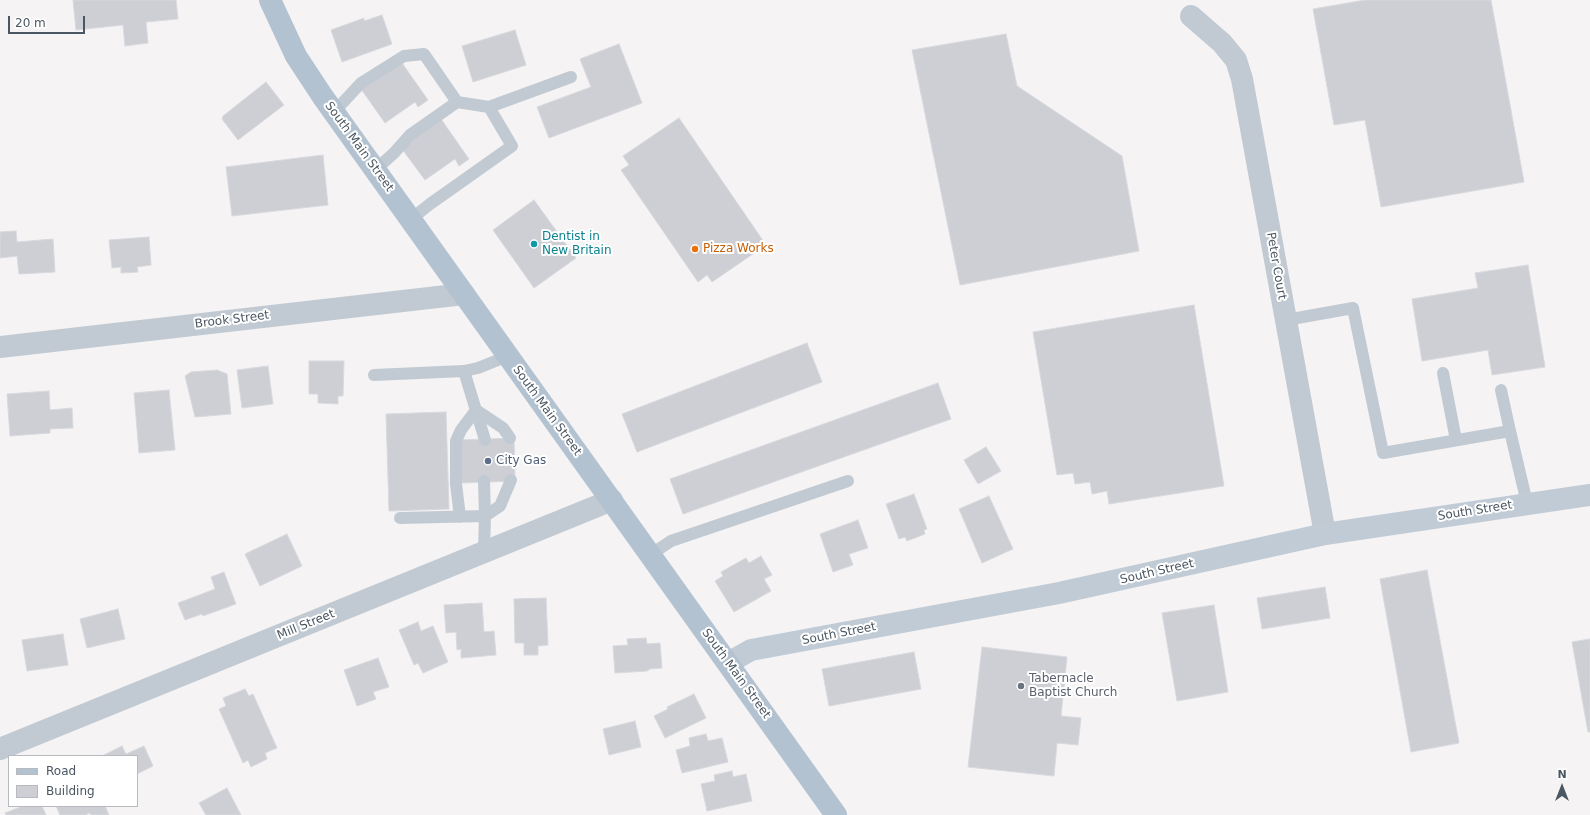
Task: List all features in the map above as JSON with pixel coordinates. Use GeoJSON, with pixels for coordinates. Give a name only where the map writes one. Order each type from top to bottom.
{"type":"FeatureCollection","features":[{"type":"Feature","properties":{"kind":"main road","name":"South Main Street"},"geometry":{"type":"LineString","coordinates":[[270,0],[296,56],[334,112],[836,815]]}},
{"type":"Feature","properties":{"kind":"main road","name":"South Street"},"geometry":{"type":"LineString","coordinates":[[728,664],[752,650],[1066,592],[1325,534],[1527,503],[1590,495]]}},
{"type":"Feature","properties":{"kind":"street","name":"Peter Court"},"geometry":{"type":"LineString","coordinates":[[1191,16],[1222,43],[1236,60],[1242,79],[1325,534]]}},
{"type":"Feature","properties":{"kind":"street","name":"Brook Street"},"geometry":{"type":"LineString","coordinates":[[0,347],[464,294]]}},
{"type":"Feature","properties":{"kind":"street","name":"Mill Street"},"geometry":{"type":"LineString","coordinates":[[0,749],[612,500]]}},
{"type":"Feature","properties":{"kind":"lane"},"geometry":{"type":"LineString","coordinates":[[334,112],[361,83],[404,56],[424,54],[457,102],[489,108],[571,77]]}},
{"type":"Feature","properties":{"kind":"lane"},"geometry":{"type":"LineString","coordinates":[[375,170],[394,153],[410,135],[457,102]]}},
{"type":"Feature","properties":{"kind":"lane"},"geometry":{"type":"LineString","coordinates":[[411,219],[512,146],[489,108]]}},
{"type":"Feature","properties":{"kind":"lane"},"geometry":{"type":"LineString","coordinates":[[1286,320],[1353,308],[1383,453],[1510,431]]}},
{"type":"Feature","properties":{"kind":"lane"},"geometry":{"type":"LineString","coordinates":[[374,375],[464,371],[478,368],[508,356]]}},
{"type":"Feature","properties":{"kind":"lane"},"geometry":{"type":"LineString","coordinates":[[464,371],[485,440]]}},
{"type":"Feature","properties":{"kind":"lane"},"geometry":{"type":"LineString","coordinates":[[1443,373],[1456,440]]}},
{"type":"Feature","properties":{"kind":"lane"},"geometry":{"type":"LineString","coordinates":[[1501,390],[1527,503]]}},
{"type":"Feature","properties":{"kind":"lane"},"geometry":{"type":"LineString","coordinates":[[476,410],[503,428],[510,438]]}},
{"type":"Feature","properties":{"kind":"lane"},"geometry":{"type":"LineString","coordinates":[[460,517],[456,484],[456,441],[461,430],[476,410]]}},
{"type":"Feature","properties":{"kind":"lane"},"geometry":{"type":"LineString","coordinates":[[400,518],[484,516],[500,506],[511,480]]}},
{"type":"Feature","properties":{"kind":"lane"},"geometry":{"type":"LineString","coordinates":[[484,481],[484,552]]}},
{"type":"Feature","properties":{"kind":"lane"},"geometry":{"type":"LineString","coordinates":[[650,555],[671,541],[848,481]]}},
{"type":"Feature","properties":{"kind":"building"},"geometry":{"type":"Polygon","coordinates":[[[73,0],[176,0],[178,19],[146,22],[148,43],[125,46],[123,25],[76,30],[73,0]]]}},
{"type":"Feature","properties":{"kind":"building"},"geometry":{"type":"Polygon","coordinates":[[[1365,0],[1491,0],[1524,182],[1381,207],[1365,120],[1334,125],[1313,9],[1365,0]]]}},
{"type":"Feature","properties":{"kind":"building"},"geometry":{"type":"Polygon","coordinates":[[[382,15],[392,44],[342,62],[331,30],[364,18],[364,21],[382,15]]]}},
{"type":"Feature","properties":{"kind":"building"},"geometry":{"type":"Polygon","coordinates":[[[515,30],[526,65],[473,82],[462,46],[515,30]]]}},
{"type":"Feature","properties":{"kind":"building"},"geometry":{"type":"Polygon","coordinates":[[[1006,34],[1017,86],[1122,156],[1139,251],[960,285],[912,50],[1006,34]]]}},
{"type":"Feature","properties":{"kind":"building"},"geometry":{"type":"Polygon","coordinates":[[[619,44],[642,103],[549,138],[537,107],[591,87],[580,59],[619,44]]]}},
{"type":"Feature","properties":{"kind":"building"},"geometry":{"type":"Polygon","coordinates":[[[402,63],[428,100],[418,107],[415,102],[385,123],[361,89],[402,63]]]}},
{"type":"Feature","properties":{"kind":"building"},"geometry":{"type":"Polygon","coordinates":[[[266,82],[284,105],[238,140],[222,119],[223,116],[266,82]]]}},
{"type":"Feature","properties":{"kind":"building"},"geometry":{"type":"Polygon","coordinates":[[[679,118],[766,245],[712,282],[707,275],[698,282],[621,170],[629,165],[623,156],[679,118]]]}},
{"type":"Feature","properties":{"kind":"building"},"geometry":{"type":"Polygon","coordinates":[[[441,119],[469,159],[459,166],[455,159],[425,180],[402,149],[441,119]]]}},
{"type":"Feature","properties":{"kind":"building"},"geometry":{"type":"Polygon","coordinates":[[[323,155],[328,205],[232,216],[226,167],[323,155]]]}},
{"type":"Feature","properties":{"kind":"building","name":"Dentist in New Britain"},"geometry":{"type":"Polygon","coordinates":[[[534,200],[576,258],[534,288],[493,230],[534,200]]]}},
{"type":"Feature","properties":{"kind":"building"},"geometry":{"type":"Polygon","coordinates":[[[16,231],[17,242],[53,239],[55,272],[19,274],[17,256],[0,258],[0,232],[16,231]]]}},
{"type":"Feature","properties":{"kind":"building"},"geometry":{"type":"Polygon","coordinates":[[[149,237],[151,265],[137,267],[138,272],[121,273],[121,267],[112,268],[109,240],[149,237]]]}},
{"type":"Feature","properties":{"kind":"building"},"geometry":{"type":"Polygon","coordinates":[[[1528,265],[1545,367],[1492,375],[1488,350],[1422,361],[1412,299],[1478,288],[1475,273],[1528,265]]]}},
{"type":"Feature","properties":{"kind":"building"},"geometry":{"type":"Polygon","coordinates":[[[1194,305],[1224,486],[1109,504],[1107,491],[1092,494],[1090,482],[1075,484],[1073,473],[1057,475],[1033,332],[1194,305]]]}},
{"type":"Feature","properties":{"kind":"building"},"geometry":{"type":"Polygon","coordinates":[[[807,343],[822,382],[637,452],[622,414],[807,343]]]}},
{"type":"Feature","properties":{"kind":"building"},"geometry":{"type":"Polygon","coordinates":[[[309,361],[344,361],[343,396],[338,396],[338,404],[318,403],[318,394],[309,394],[309,361]]]}},
{"type":"Feature","properties":{"kind":"building"},"geometry":{"type":"Polygon","coordinates":[[[268,366],[273,404],[242,408],[237,370],[268,366]]]}},
{"type":"Feature","properties":{"kind":"building"},"geometry":{"type":"Polygon","coordinates":[[[217,370],[227,374],[231,414],[195,417],[185,376],[191,372],[217,370]]]}},
{"type":"Feature","properties":{"kind":"building"},"geometry":{"type":"Polygon","coordinates":[[[938,383],[951,419],[683,514],[670,479],[938,383]]]}},
{"type":"Feature","properties":{"kind":"building"},"geometry":{"type":"Polygon","coordinates":[[[169,390],[175,450],[139,453],[134,393],[169,390]]]}},
{"type":"Feature","properties":{"kind":"building"},"geometry":{"type":"Polygon","coordinates":[[[49,391],[50,410],[72,408],[73,428],[50,429],[50,433],[10,436],[7,394],[49,391]]]}},
{"type":"Feature","properties":{"kind":"building"},"geometry":{"type":"Polygon","coordinates":[[[446,412],[449,509],[389,511],[386,414],[446,412]]]}},
{"type":"Feature","properties":{"kind":"building","name":"City Gas"},"geometry":{"type":"Polygon","coordinates":[[[514,438],[515,481],[462,483],[460,440],[514,438]]]}},
{"type":"Feature","properties":{"kind":"building"},"geometry":{"type":"Polygon","coordinates":[[[986,447],[1001,471],[978,484],[964,460],[986,447]]]}},
{"type":"Feature","properties":{"kind":"building"},"geometry":{"type":"Polygon","coordinates":[[[914,494],[927,529],[924,530],[925,534],[907,541],[905,537],[899,539],[886,504],[914,494]]]}},
{"type":"Feature","properties":{"kind":"building"},"geometry":{"type":"Polygon","coordinates":[[[989,496],[1013,549],[982,563],[959,509],[989,496]]]}},
{"type":"Feature","properties":{"kind":"building"},"geometry":{"type":"Polygon","coordinates":[[[858,520],[868,548],[849,554],[853,565],[833,572],[820,534],[858,520]]]}},
{"type":"Feature","properties":{"kind":"building"},"geometry":{"type":"Polygon","coordinates":[[[287,534],[302,566],[260,586],[245,554],[287,534]]]}},
{"type":"Feature","properties":{"kind":"building"},"geometry":{"type":"Polygon","coordinates":[[[761,556],[772,575],[764,579],[771,591],[734,612],[715,581],[723,576],[721,572],[746,558],[749,563],[761,556]]]}},
{"type":"Feature","properties":{"kind":"building"},"geometry":{"type":"Polygon","coordinates":[[[1427,570],[1459,743],[1411,752],[1380,579],[1427,570]]]}},
{"type":"Feature","properties":{"kind":"building"},"geometry":{"type":"Polygon","coordinates":[[[224,572],[236,604],[203,616],[202,614],[185,620],[178,603],[215,589],[211,577],[224,572]]]}},
{"type":"Feature","properties":{"kind":"building"},"geometry":{"type":"Polygon","coordinates":[[[1325,587],[1330,618],[1262,629],[1257,598],[1325,587]]]}},
{"type":"Feature","properties":{"kind":"building"},"geometry":{"type":"Polygon","coordinates":[[[546,598],[548,645],[538,646],[538,655],[524,655],[524,643],[515,643],[514,599],[546,598]]]}},
{"type":"Feature","properties":{"kind":"building"},"geometry":{"type":"Polygon","coordinates":[[[482,603],[484,632],[494,631],[496,655],[461,658],[461,649],[457,650],[456,632],[446,633],[444,605],[482,603]]]}},
{"type":"Feature","properties":{"kind":"building"},"geometry":{"type":"Polygon","coordinates":[[[1214,605],[1228,692],[1177,701],[1162,613],[1214,605]]]}},
{"type":"Feature","properties":{"kind":"building"},"geometry":{"type":"Polygon","coordinates":[[[118,609],[125,639],[87,648],[80,619],[118,609]]]}},
{"type":"Feature","properties":{"kind":"building"},"geometry":{"type":"Polygon","coordinates":[[[418,622],[421,631],[433,626],[448,662],[423,673],[418,663],[414,665],[399,630],[418,622]]]}},
{"type":"Feature","properties":{"kind":"building"},"geometry":{"type":"Polygon","coordinates":[[[63,634],[68,665],[27,671],[22,640],[63,634]]]}},
{"type":"Feature","properties":{"kind":"building"},"geometry":{"type":"Polygon","coordinates":[[[646,638],[647,644],[660,643],[662,668],[650,669],[647,671],[615,673],[613,646],[628,645],[627,639],[646,638]]]}},
{"type":"Feature","properties":{"kind":"building"},"geometry":{"type":"Polygon","coordinates":[[[1590,639],[1590,732],[1588,732],[1572,642],[1590,639]]]}},
{"type":"Feature","properties":{"kind":"building","name":"Tabernacle Baptist Church"},"geometry":{"type":"Polygon","coordinates":[[[982,647],[1067,657],[1061,716],[1081,718],[1078,745],[1057,743],[1054,776],[968,767],[982,647]]]}},
{"type":"Feature","properties":{"kind":"building"},"geometry":{"type":"Polygon","coordinates":[[[914,652],[921,689],[829,706],[822,669],[914,652]]]}},
{"type":"Feature","properties":{"kind":"building"},"geometry":{"type":"Polygon","coordinates":[[[378,658],[389,687],[373,692],[376,699],[357,706],[344,670],[378,658]]]}},
{"type":"Feature","properties":{"kind":"building"},"geometry":{"type":"Polygon","coordinates":[[[245,689],[249,696],[253,694],[277,748],[265,753],[267,759],[251,767],[248,760],[243,763],[219,709],[226,706],[223,698],[245,689]]]}},
{"type":"Feature","properties":{"kind":"building"},"geometry":{"type":"Polygon","coordinates":[[[694,694],[706,718],[665,738],[654,716],[668,709],[667,707],[694,694]]]}},
{"type":"Feature","properties":{"kind":"building"},"geometry":{"type":"Polygon","coordinates":[[[635,721],[641,747],[609,755],[603,729],[635,721]]]}},
{"type":"Feature","properties":{"kind":"building"},"geometry":{"type":"Polygon","coordinates":[[[706,734],[708,741],[722,738],[728,762],[682,773],[676,750],[690,746],[689,738],[706,734]]]}},
{"type":"Feature","properties":{"kind":"building"},"geometry":{"type":"Polygon","coordinates":[[[122,746],[126,754],[144,746],[153,766],[138,774],[138,755],[104,755],[122,746]]]}},
{"type":"Feature","properties":{"kind":"building"},"geometry":{"type":"Polygon","coordinates":[[[732,771],[733,777],[746,774],[752,801],[707,811],[701,784],[715,781],[714,775],[732,771]]]}},
{"type":"Feature","properties":{"kind":"building"},"geometry":{"type":"Polygon","coordinates":[[[227,788],[241,815],[206,815],[199,803],[227,788]]]}},
{"type":"Feature","properties":{"kind":"building"},"geometry":{"type":"Polygon","coordinates":[[[20,807],[42,807],[46,815],[6,815],[5,813],[20,807]]]}},
{"type":"Feature","properties":{"kind":"building"},"geometry":{"type":"Polygon","coordinates":[[[56,807],[105,807],[109,815],[91,815],[90,813],[85,815],[60,815],[56,807]]]}},
{"type":"Feature","properties":{"kind":"place","name":"Dentist in New Britain"},"geometry":{"type":"Point","coordinates":[534,244]}},
{"type":"Feature","properties":{"kind":"place","name":"Pizza Works"},"geometry":{"type":"Point","coordinates":[695,249]}},
{"type":"Feature","properties":{"kind":"place","name":"City Gas"},"geometry":{"type":"Point","coordinates":[488,461]}},
{"type":"Feature","properties":{"kind":"place","name":"Tabernacle Baptist Church"},"geometry":{"type":"Point","coordinates":[1021,686]}}]}
